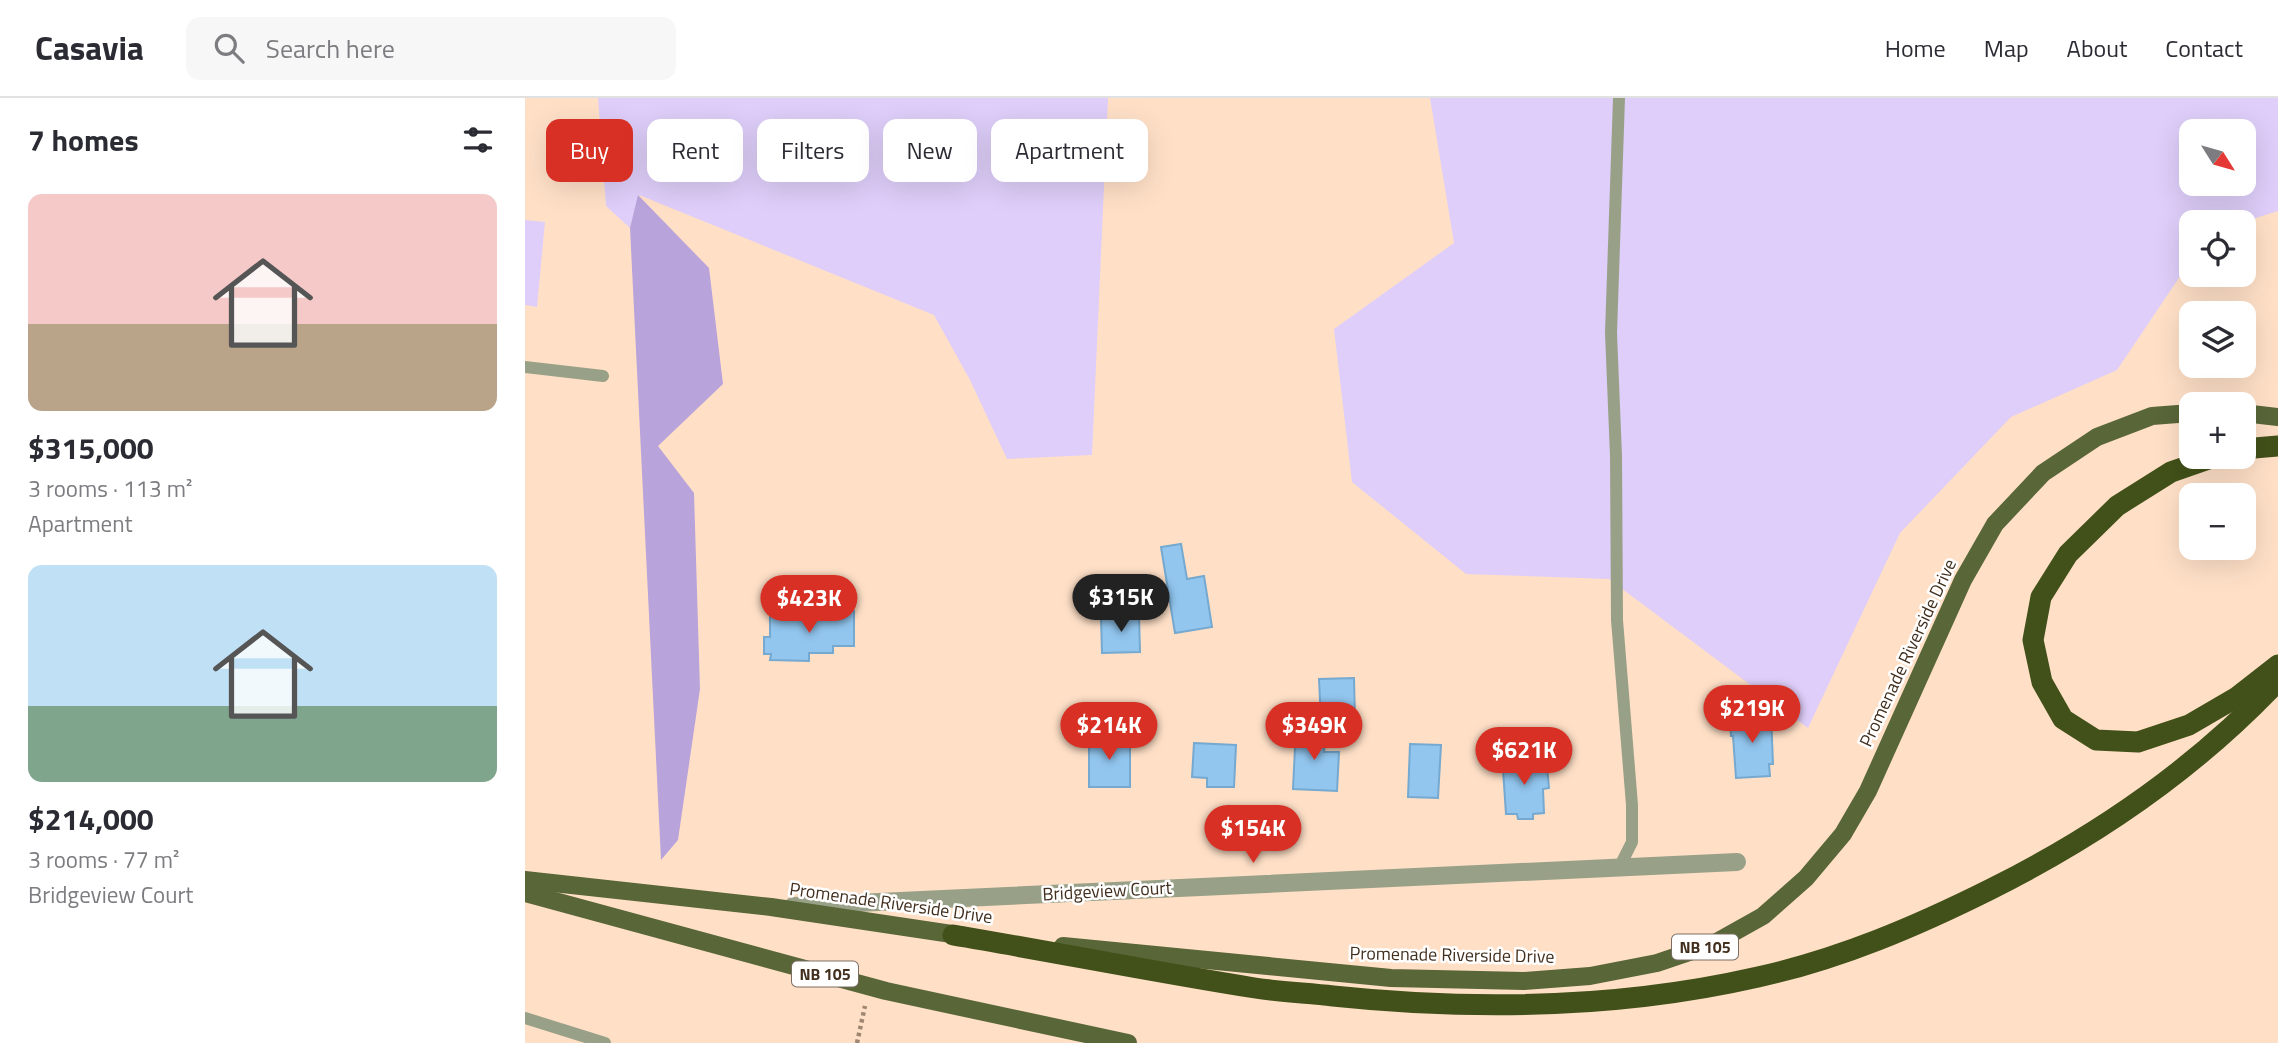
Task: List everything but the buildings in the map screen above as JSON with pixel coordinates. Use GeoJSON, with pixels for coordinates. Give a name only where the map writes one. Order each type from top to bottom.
{"type":"FeatureCollection","features":[{"type":"Feature","properties":{"kind":"highway"},"geometry":{"type":"LineString","coordinates":[[2256,448],[2278,446]]}},
{"type":"Feature","properties":{"kind":"highway"},"geometry":{"type":"LineString","coordinates":[[2180,469],[2117,506],[2068,554],[2041,597],[2033,640],[2042,682],[2063,719],[2096,740],[2138,742],[2189,725],[2237,696],[2278,665]]}},
{"type":"Feature","properties":{"kind":"highway"},"geometry":{"type":"LineString","coordinates":[[953,935],[1258,988],[1406,1004],[1510,1007],[1584,1003],[1676,993],[1761,977],[1845,953],[1929,920],[2017,876],[2105,825],[2179,772],[2248,713],[2278,681]]}},
{"type":"Feature","properties":{"kind":"main road","name":"Promenade Riverside Drive"},"geometry":{"type":"LineString","coordinates":[[525,880],[771,907],[953,935],[1391,978],[1524,981],[1590,976],[1657,963],[1713,944],[1763,916],[1806,878],[1843,834],[1868,791],[1963,580],[1996,524],[2043,473],[2097,437],[2152,416],[2179,414]]}},
{"type":"Feature","properties":{"kind":"main road"},"geometry":{"type":"LineString","coordinates":[[2256,414],[2278,417]]}},
{"type":"Feature","properties":{"kind":"main road","name":"NB 105"},"geometry":{"type":"LineString","coordinates":[[525,893],[869,986],[1128,1043]]}},
{"type":"Feature","properties":{"kind":"street","name":"Bridgeview Court"},"geometry":{"type":"LineString","coordinates":[[771,907],[1737,862]]}},
{"type":"Feature","properties":{"kind":"lane"},"geometry":{"type":"LineString","coordinates":[[1619,98],[1611,334],[1616,456],[1617,620],[1632,806],[1632,842],[1619,868]]}},
{"type":"Feature","properties":{"kind":"lane"},"geometry":{"type":"LineString","coordinates":[[525,367],[603,376]]}},
{"type":"Feature","properties":{"kind":"lane"},"geometry":{"type":"LineString","coordinates":[[525,1018],[605,1043]]}},
{"type":"Feature","properties":{"kind":"path"},"geometry":{"type":"LineString","coordinates":[[857,1043],[869,986]]}},
{"type":"Feature","properties":{"kind":"shaded area"},"geometry":{"type":"Polygon","coordinates":[[[598,98],[1108,98],[1107,119],[991,119],[991,182],[1104,182],[1092,455],[1007,459],[970,380],[934,315],[639,195],[630,228],[606,206],[604,182],[633,182],[633,119],[600,119],[598,98]]]}},
{"type":"Feature","properties":{"kind":"shaded area"},"geometry":{"type":"Polygon","coordinates":[[[1430,98],[2278,98],[2278,211],[2256,218],[2256,210],[2179,210],[2179,278],[2117,370],[2011,417],[1900,533],[1808,728],[1609,579],[1466,574],[1352,482],[1334,329],[1454,243],[1430,98]]]}},
{"type":"Feature","properties":{"kind":"shaded area"},"geometry":{"type":"Polygon","coordinates":[[[638,195],[709,268],[723,384],[658,446],[694,493],[700,689],[678,840],[661,860],[630,228],[638,195]]]}},
{"type":"Feature","properties":{"kind":"shaded area"},"geometry":{"type":"Polygon","coordinates":[[[525,220],[545,222],[537,307],[525,305],[525,220]]]}}]}
